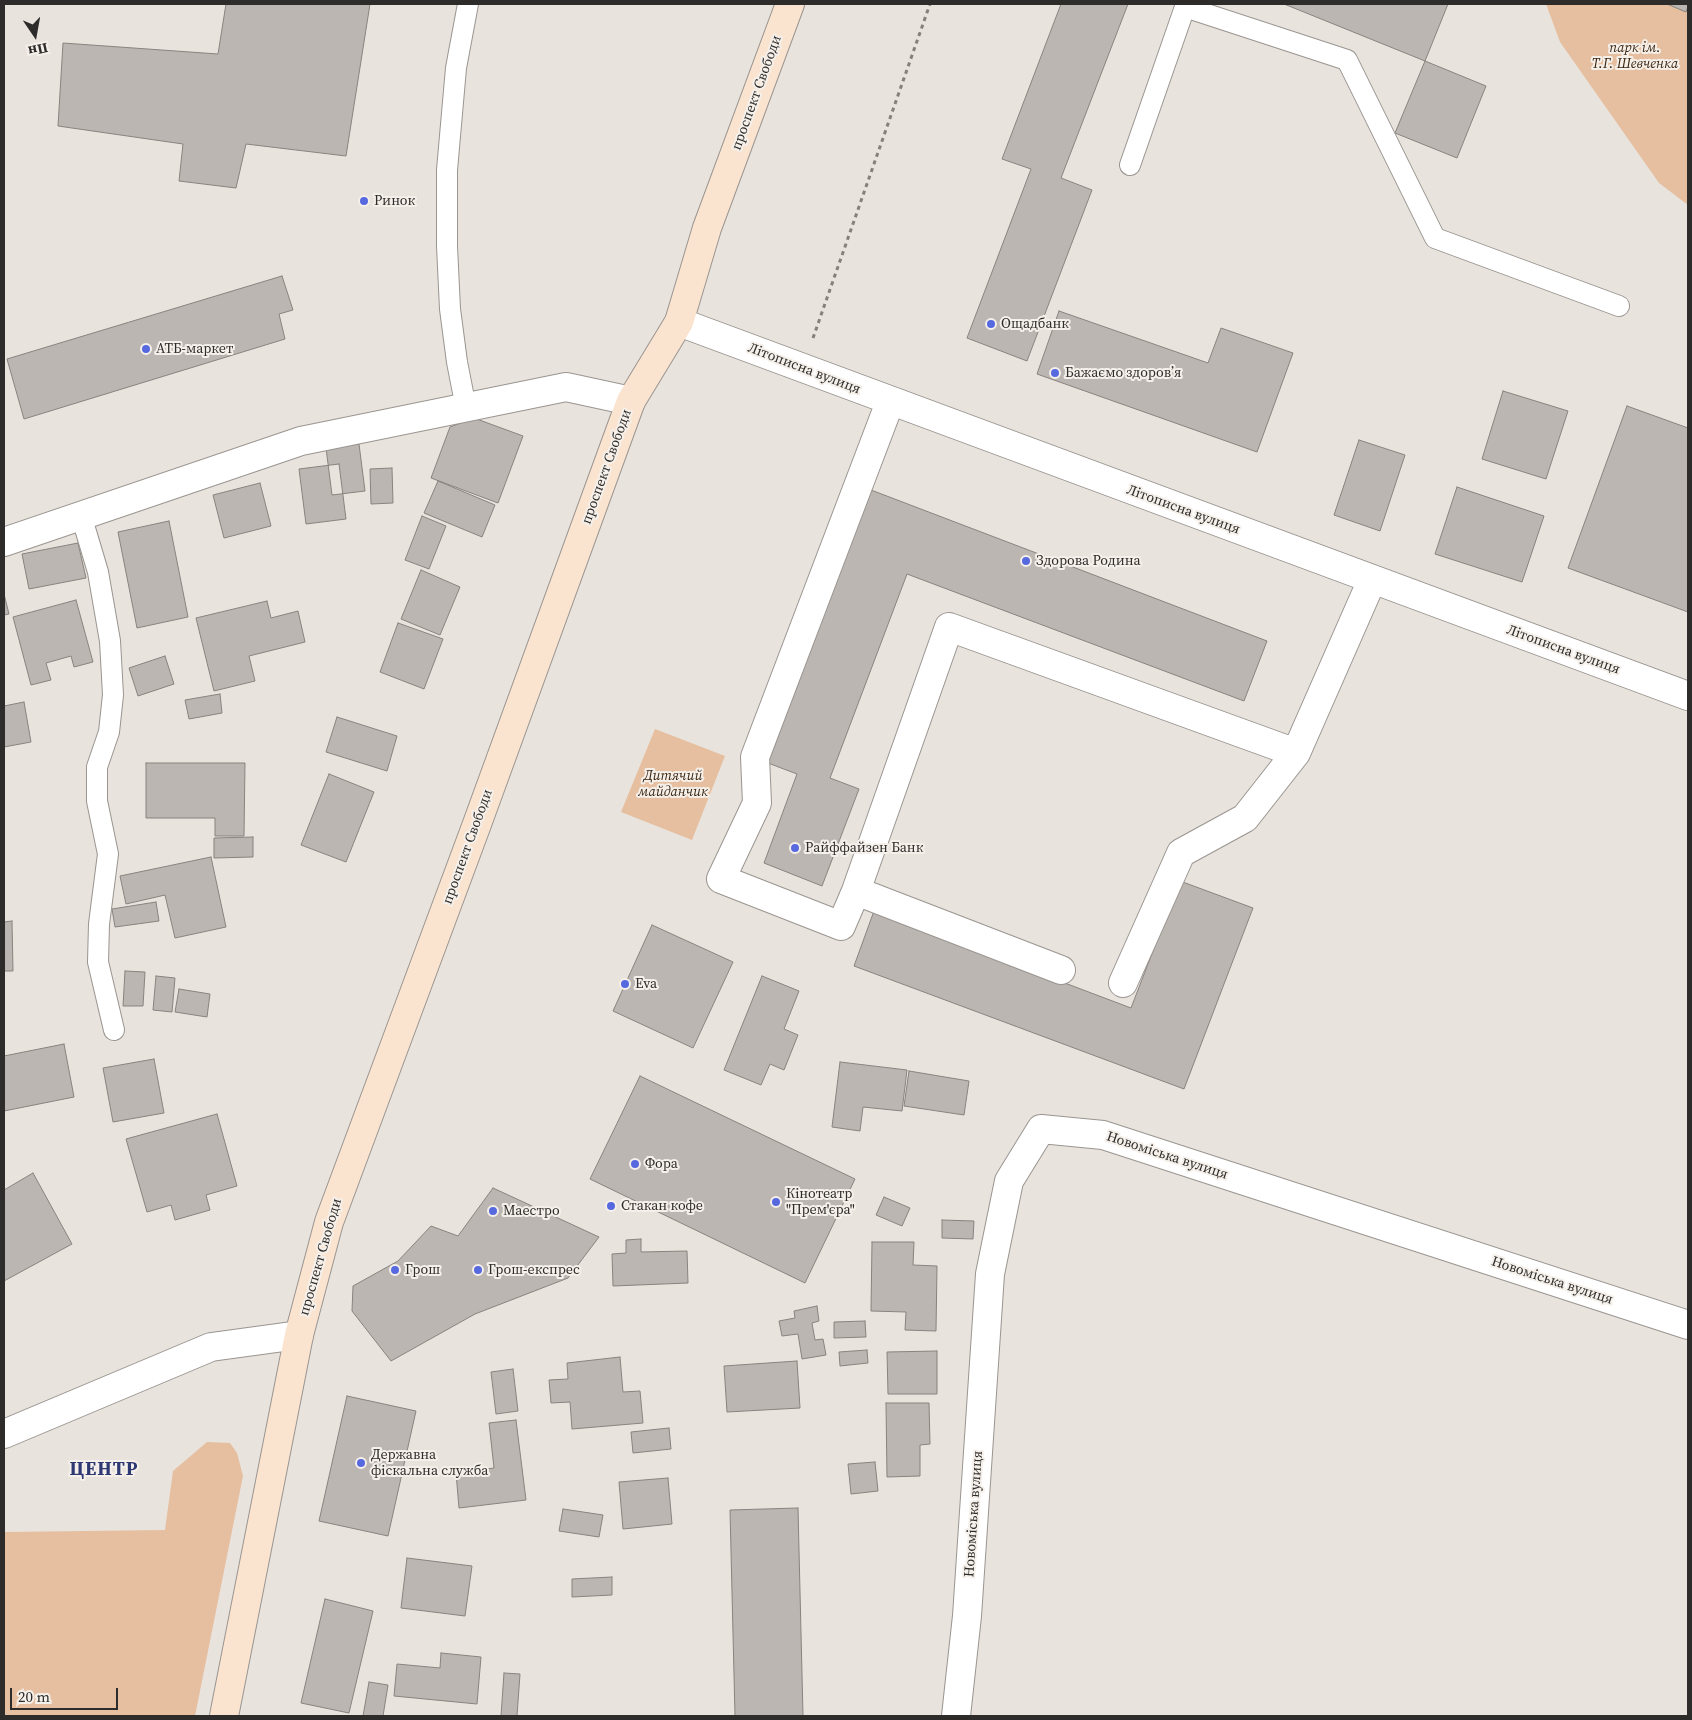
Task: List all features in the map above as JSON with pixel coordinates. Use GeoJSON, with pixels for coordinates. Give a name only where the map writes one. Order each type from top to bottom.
{"type":"FeatureCollection","features":[{"type":"Feature","properties":{"kind":"main road","name":"проспект Свободи"},"geometry":{"type":"LineString","coordinates":[[224,1716],[299,1335],[329,1222],[631,401],[679,322],[707,228],[790,4]]}},
{"type":"Feature","properties":{"kind":"street","name":"Літописна вулиця"},"geometry":{"type":"LineString","coordinates":[[679,322],[890,402],[1688,696]]}},
{"type":"Feature","properties":{"kind":"street"},"geometry":{"type":"LineString","coordinates":[[4,542],[302,442],[566,387],[631,401]]}},
{"type":"Feature","properties":{"kind":"street"},"geometry":{"type":"LineString","coordinates":[[890,402],[755,757],[757,803],[720,879],[841,926],[856,891],[949,627],[1296,753]]}},
{"type":"Feature","properties":{"kind":"street"},"geometry":{"type":"LineString","coordinates":[[1123,983],[1181,853],[1245,818],[1296,753],[1372,580]]}},
{"type":"Feature","properties":{"kind":"street"},"geometry":{"type":"LineString","coordinates":[[856,891],[1061,970]]}},
{"type":"Feature","properties":{"kind":"street","name":"Новоміська вулиця"},"geometry":{"type":"LineString","coordinates":[[956,1716],[967,1616],[990,1274],[1009,1181],[1041,1129],[1103,1134],[1688,1325]]}},
{"type":"Feature","properties":{"kind":"street"},"geometry":{"type":"LineString","coordinates":[[4,1434],[211,1347],[299,1335]]}},
{"type":"Feature","properties":{"kind":"lane"},"geometry":{"type":"LineString","coordinates":[[466,408],[457,362],[450,309],[447,246],[447,170],[456,68],[468,4]]}},
{"type":"Feature","properties":{"kind":"lane"},"geometry":{"type":"LineString","coordinates":[[1130,165],[1185,6],[1346,60],[1435,238],[1618,306]]}},
{"type":"Feature","properties":{"kind":"lane"},"geometry":{"type":"LineString","coordinates":[[81,515],[98,572],[110,641],[113,695],[108,732],[97,767],[97,801],[108,854],[99,924],[98,962],[114,1030]]}},
{"type":"Feature","properties":{"kind":"path"},"geometry":{"type":"LineString","coordinates":[[802,369],[930,4]]}},
{"type":"Feature","properties":{"kind":"green space","name":"парк ім. Т.Г. Шевченка"},"geometry":{"type":"Polygon","coordinates":[[[1546,4],[1688,4],[1688,205],[1659,183],[1560,42],[1546,4]]]}},
{"type":"Feature","properties":{"kind":"green space","name":"Дитячий майданчик"},"geometry":{"type":"Polygon","coordinates":[[[655,729],[725,756],[692,840],[621,812],[655,729]]]}},
{"type":"Feature","properties":{"kind":"green space"},"geometry":{"type":"Polygon","coordinates":[[[207,1442],[230,1443],[237,1453],[243,1476],[195,1716],[4,1716],[4,1532],[165,1530],[173,1471],[207,1442]]]}},
{"type":"Feature","properties":{"kind":"building"},"geometry":{"type":"Polygon","coordinates":[[[226,4],[370,4],[346,156],[246,144],[236,188],[179,181],[183,144],[58,126],[63,43],[218,54],[226,4]]]}},
{"type":"Feature","properties":{"kind":"building"},"geometry":{"type":"Polygon","coordinates":[[[1061,4],[1128,4],[1061,178],[1092,190],[1027,361],[967,338],[1031,169],[1002,159],[1061,4]]]}},
{"type":"Feature","properties":{"kind":"building"},"geometry":{"type":"Polygon","coordinates":[[[1284,4],[1448,4],[1425,61],[1284,4]]]}},
{"type":"Feature","properties":{"kind":"building"},"geometry":{"type":"Polygon","coordinates":[[[1667,4],[1688,4],[1688,6],[1686,12],[1667,4]]]}},
{"type":"Feature","properties":{"kind":"building"},"geometry":{"type":"Polygon","coordinates":[[[1425,61],[1486,86],[1457,158],[1395,133],[1425,61]]]}},
{"type":"Feature","properties":{"kind":"building","name":"АТБ-маркет"},"geometry":{"type":"Polygon","coordinates":[[[282,276],[293,310],[279,314],[285,339],[24,419],[7,359],[282,276]]]}},
{"type":"Feature","properties":{"kind":"building"},"geometry":{"type":"Polygon","coordinates":[[[1059,311],[1208,363],[1221,328],[1293,353],[1257,452],[1037,374],[1059,311]]]}},
{"type":"Feature","properties":{"kind":"building"},"geometry":{"type":"Polygon","coordinates":[[[1503,391],[1568,411],[1546,479],[1482,459],[1503,391]]]}},
{"type":"Feature","properties":{"kind":"building"},"geometry":{"type":"Polygon","coordinates":[[[1627,406],[1688,428],[1688,612],[1568,568],[1627,406]]]}},
{"type":"Feature","properties":{"kind":"building"},"geometry":{"type":"Polygon","coordinates":[[[474,418],[523,436],[498,503],[431,478],[450,427],[474,418]]]}},
{"type":"Feature","properties":{"kind":"building"},"geometry":{"type":"Polygon","coordinates":[[[1359,440],[1405,455],[1380,531],[1334,515],[1359,440]]]}},
{"type":"Feature","properties":{"kind":"building"},"geometry":{"type":"Polygon","coordinates":[[[359,444],[365,491],[332,495],[326,448],[359,444]]]}},
{"type":"Feature","properties":{"kind":"building"},"geometry":{"type":"Polygon","coordinates":[[[339,464],[346,519],[306,524],[299,469],[339,464]]]}},
{"type":"Feature","properties":{"kind":"building"},"geometry":{"type":"Polygon","coordinates":[[[392,468],[393,503],[371,504],[370,469],[392,468]]]}},
{"type":"Feature","properties":{"kind":"building"},"geometry":{"type":"Polygon","coordinates":[[[438,481],[495,505],[482,537],[424,513],[438,481]]]}},
{"type":"Feature","properties":{"kind":"building"},"geometry":{"type":"Polygon","coordinates":[[[260,483],[271,526],[224,538],[213,495],[260,483]]]}},
{"type":"Feature","properties":{"kind":"building"},"geometry":{"type":"Polygon","coordinates":[[[1457,487],[1544,516],[1522,582],[1435,554],[1457,487]]]}},
{"type":"Feature","properties":{"kind":"building"},"geometry":{"type":"Polygon","coordinates":[[[871,490],[1267,641],[1244,701],[907,574],[830,778],[859,789],[822,886],[764,863],[797,774],[768,763],[871,490]]]}},
{"type":"Feature","properties":{"kind":"building"},"geometry":{"type":"Polygon","coordinates":[[[422,516],[446,526],[429,569],[405,560],[422,516]]]}},
{"type":"Feature","properties":{"kind":"building"},"geometry":{"type":"Polygon","coordinates":[[[169,521],[188,617],[137,628],[118,532],[169,521]]]}},
{"type":"Feature","properties":{"kind":"building"},"geometry":{"type":"Polygon","coordinates":[[[78,543],[86,578],[29,589],[22,554],[78,543]]]}},
{"type":"Feature","properties":{"kind":"building"},"geometry":{"type":"Polygon","coordinates":[[[421,570],[460,587],[440,635],[401,619],[421,570]]]}},
{"type":"Feature","properties":{"kind":"building"},"geometry":{"type":"Polygon","coordinates":[[[4,594],[9,614],[4,615],[4,594]]]}},
{"type":"Feature","properties":{"kind":"building"},"geometry":{"type":"Polygon","coordinates":[[[76,600],[93,662],[74,667],[71,656],[46,663],[51,680],[31,685],[13,617],[76,600]]]}},
{"type":"Feature","properties":{"kind":"building"},"geometry":{"type":"Polygon","coordinates":[[[267,601],[271,618],[298,611],[305,642],[249,656],[255,681],[214,691],[196,618],[267,601]]]}},
{"type":"Feature","properties":{"kind":"building"},"geometry":{"type":"Polygon","coordinates":[[[398,623],[443,639],[424,689],[380,672],[398,623]]]}},
{"type":"Feature","properties":{"kind":"building"},"geometry":{"type":"Polygon","coordinates":[[[165,656],[174,684],[138,696],[129,668],[165,656]]]}},
{"type":"Feature","properties":{"kind":"building"},"geometry":{"type":"Polygon","coordinates":[[[220,694],[222,713],[189,719],[185,700],[220,694]]]}},
{"type":"Feature","properties":{"kind":"building"},"geometry":{"type":"Polygon","coordinates":[[[24,702],[31,742],[4,747],[4,706],[24,702]]]}},
{"type":"Feature","properties":{"kind":"building"},"geometry":{"type":"Polygon","coordinates":[[[337,717],[397,736],[387,771],[326,752],[337,717]]]}},
{"type":"Feature","properties":{"kind":"building"},"geometry":{"type":"Polygon","coordinates":[[[146,763],[245,763],[244,836],[215,836],[215,818],[146,818],[146,763]]]}},
{"type":"Feature","properties":{"kind":"building"},"geometry":{"type":"Polygon","coordinates":[[[329,774],[374,792],[346,862],[301,845],[329,774]]]}},
{"type":"Feature","properties":{"kind":"building"},"geometry":{"type":"Polygon","coordinates":[[[253,837],[253,857],[214,858],[214,838],[253,837]]]}},
{"type":"Feature","properties":{"kind":"building"},"geometry":{"type":"Polygon","coordinates":[[[211,857],[226,927],[175,938],[165,895],[126,904],[120,876],[211,857]]]}},
{"type":"Feature","properties":{"kind":"building"},"geometry":{"type":"Polygon","coordinates":[[[1180,881],[1253,908],[1184,1089],[854,966],[874,911],[1131,1008],[1180,881]]]}},
{"type":"Feature","properties":{"kind":"building"},"geometry":{"type":"Polygon","coordinates":[[[156,902],[159,921],[115,927],[112,909],[156,902]]]}},
{"type":"Feature","properties":{"kind":"building"},"geometry":{"type":"Polygon","coordinates":[[[12,921],[13,971],[4,971],[4,922],[12,921]]]}},
{"type":"Feature","properties":{"kind":"building"},"geometry":{"type":"Polygon","coordinates":[[[652,925],[733,962],[693,1048],[613,1011],[652,925]]]}},
{"type":"Feature","properties":{"kind":"building"},"geometry":{"type":"Polygon","coordinates":[[[125,971],[145,972],[143,1006],[123,1006],[125,971]]]}},
{"type":"Feature","properties":{"kind":"building"},"geometry":{"type":"Polygon","coordinates":[[[156,976],[175,978],[172,1012],[153,1010],[156,976]]]}},
{"type":"Feature","properties":{"kind":"building"},"geometry":{"type":"Polygon","coordinates":[[[762,976],[799,991],[784,1029],[798,1035],[784,1070],[770,1064],[761,1085],[724,1070],[762,976]]]}},
{"type":"Feature","properties":{"kind":"building"},"geometry":{"type":"Polygon","coordinates":[[[179,989],[210,994],[207,1017],[175,1012],[179,989]]]}},
{"type":"Feature","properties":{"kind":"building"},"geometry":{"type":"Polygon","coordinates":[[[64,1044],[74,1097],[4,1111],[4,1056],[64,1044]]]}},
{"type":"Feature","properties":{"kind":"building"},"geometry":{"type":"Polygon","coordinates":[[[154,1059],[164,1113],[113,1122],[103,1068],[154,1059]]]}},
{"type":"Feature","properties":{"kind":"building"},"geometry":{"type":"Polygon","coordinates":[[[840,1062],[907,1070],[902,1111],[863,1107],[860,1131],[832,1127],[840,1062]]]}},
{"type":"Feature","properties":{"kind":"building"},"geometry":{"type":"Polygon","coordinates":[[[909,1071],[969,1081],[964,1115],[904,1106],[909,1071]]]}},
{"type":"Feature","properties":{"kind":"building"},"geometry":{"type":"Polygon","coordinates":[[[640,1076],[855,1179],[805,1283],[590,1179],[640,1076]]]}},
{"type":"Feature","properties":{"kind":"building"},"geometry":{"type":"Polygon","coordinates":[[[217,1114],[237,1186],[206,1195],[210,1210],[175,1220],[171,1205],[147,1212],[126,1139],[217,1114]]]}},
{"type":"Feature","properties":{"kind":"building"},"geometry":{"type":"Polygon","coordinates":[[[33,1173],[72,1244],[4,1281],[4,1190],[33,1173]]]}},
{"type":"Feature","properties":{"kind":"building","name":"Грош-експрес"},"geometry":{"type":"Polygon","coordinates":[[[493,1188],[599,1237],[568,1278],[475,1314],[391,1361],[352,1311],[353,1286],[398,1261],[431,1226],[458,1236],[493,1188]]]}},
{"type":"Feature","properties":{"kind":"building"},"geometry":{"type":"Polygon","coordinates":[[[884,1197],[910,1208],[902,1226],[876,1215],[884,1197]]]}},
{"type":"Feature","properties":{"kind":"building"},"geometry":{"type":"Polygon","coordinates":[[[942,1220],[974,1221],[973,1239],[942,1238],[942,1220]]]}},
{"type":"Feature","properties":{"kind":"building"},"geometry":{"type":"Polygon","coordinates":[[[641,1239],[641,1252],[687,1251],[688,1283],[613,1286],[612,1254],[626,1253],[626,1240],[641,1239]]]}},
{"type":"Feature","properties":{"kind":"building"},"geometry":{"type":"Polygon","coordinates":[[[872,1242],[914,1242],[913,1265],[937,1266],[936,1331],[905,1330],[906,1312],[871,1311],[872,1242]]]}},
{"type":"Feature","properties":{"kind":"building"},"geometry":{"type":"Polygon","coordinates":[[[817,1306],[819,1321],[812,1323],[815,1340],[823,1339],[826,1355],[802,1359],[798,1334],[782,1336],[779,1321],[795,1318],[794,1311],[817,1306]]]}},
{"type":"Feature","properties":{"kind":"building"},"geometry":{"type":"Polygon","coordinates":[[[865,1321],[866,1337],[834,1338],[834,1322],[865,1321]]]}},
{"type":"Feature","properties":{"kind":"building"},"geometry":{"type":"Polygon","coordinates":[[[867,1350],[868,1363],[840,1366],[839,1352],[867,1350]]]}},
{"type":"Feature","properties":{"kind":"building"},"geometry":{"type":"Polygon","coordinates":[[[937,1351],[937,1394],[888,1394],[887,1352],[937,1351]]]}},
{"type":"Feature","properties":{"kind":"building"},"geometry":{"type":"Polygon","coordinates":[[[620,1357],[623,1392],[640,1391],[643,1423],[572,1429],[570,1402],[551,1403],[549,1380],[568,1379],[567,1363],[620,1357]]]}},
{"type":"Feature","properties":{"kind":"building"},"geometry":{"type":"Polygon","coordinates":[[[797,1361],[800,1408],[727,1412],[724,1366],[797,1361]]]}},
{"type":"Feature","properties":{"kind":"building"},"geometry":{"type":"Polygon","coordinates":[[[513,1369],[518,1411],[496,1414],[491,1372],[513,1369]]]}},
{"type":"Feature","properties":{"kind":"building"},"geometry":{"type":"Polygon","coordinates":[[[347,1396],[416,1411],[388,1536],[319,1521],[347,1396]]]}},
{"type":"Feature","properties":{"kind":"building"},"geometry":{"type":"Polygon","coordinates":[[[886,1403],[929,1403],[930,1444],[920,1445],[920,1476],[887,1477],[886,1403]]]}},
{"type":"Feature","properties":{"kind":"building"},"geometry":{"type":"Polygon","coordinates":[[[516,1420],[526,1500],[459,1508],[456,1473],[494,1468],[489,1423],[516,1420]]]}},
{"type":"Feature","properties":{"kind":"building"},"geometry":{"type":"Polygon","coordinates":[[[669,1428],[671,1449],[633,1453],[631,1432],[669,1428]]]}},
{"type":"Feature","properties":{"kind":"building"},"geometry":{"type":"Polygon","coordinates":[[[875,1462],[878,1491],[851,1494],[848,1464],[875,1462]]]}},
{"type":"Feature","properties":{"kind":"building"},"geometry":{"type":"Polygon","coordinates":[[[668,1478],[672,1524],[623,1529],[619,1482],[668,1478]]]}},
{"type":"Feature","properties":{"kind":"building"},"geometry":{"type":"Polygon","coordinates":[[[798,1508],[803,1716],[735,1716],[730,1510],[798,1508]]]}},
{"type":"Feature","properties":{"kind":"building"},"geometry":{"type":"Polygon","coordinates":[[[563,1509],[603,1515],[599,1537],[559,1531],[563,1509]]]}},
{"type":"Feature","properties":{"kind":"building"},"geometry":{"type":"Polygon","coordinates":[[[407,1558],[472,1566],[465,1616],[401,1608],[407,1558]]]}},
{"type":"Feature","properties":{"kind":"building"},"geometry":{"type":"Polygon","coordinates":[[[612,1577],[612,1595],[572,1597],[572,1579],[612,1577]]]}},
{"type":"Feature","properties":{"kind":"building"},"geometry":{"type":"Polygon","coordinates":[[[325,1599],[373,1611],[349,1713],[301,1703],[325,1599]]]}},
{"type":"Feature","properties":{"kind":"building"},"geometry":{"type":"Polygon","coordinates":[[[441,1653],[481,1657],[477,1704],[394,1696],[397,1664],[440,1668],[441,1653]]]}},
{"type":"Feature","properties":{"kind":"building"},"geometry":{"type":"Polygon","coordinates":[[[504,1673],[520,1674],[517,1716],[501,1716],[504,1673]]]}},
{"type":"Feature","properties":{"kind":"building"},"geometry":{"type":"Polygon","coordinates":[[[369,1682],[388,1685],[383,1716],[363,1716],[369,1682]]]}},
{"type":"Feature","properties":{"kind":"place","name":"Ринок"},"geometry":{"type":"Point","coordinates":[364,201]}},
{"type":"Feature","properties":{"kind":"place","name":"Ощадбанк"},"geometry":{"type":"Point","coordinates":[991,324]}},
{"type":"Feature","properties":{"kind":"place","name":"АТБ-маркет"},"geometry":{"type":"Point","coordinates":[146,349]}},
{"type":"Feature","properties":{"kind":"place","name":"Бажаємо здоров’я"},"geometry":{"type":"Point","coordinates":[1055,373]}},
{"type":"Feature","properties":{"kind":"place","name":"Здорова Родина"},"geometry":{"type":"Point","coordinates":[1026,561]}},
{"type":"Feature","properties":{"kind":"place","name":"Райффайзен Банк"},"geometry":{"type":"Point","coordinates":[795,848]}},
{"type":"Feature","properties":{"kind":"place","name":"Eva"},"geometry":{"type":"Point","coordinates":[625,984]}},
{"type":"Feature","properties":{"kind":"place","name":"Фора"},"geometry":{"type":"Point","coordinates":[635,1164]}},
{"type":"Feature","properties":{"kind":"place","name":"Кінотеатр \"Прем'єра\""},"geometry":{"type":"Point","coordinates":[776,1202]}},
{"type":"Feature","properties":{"kind":"place","name":"Стакан кофе"},"geometry":{"type":"Point","coordinates":[611,1206]}},
{"type":"Feature","properties":{"kind":"place","name":"Маестро"},"geometry":{"type":"Point","coordinates":[493,1211]}},
{"type":"Feature","properties":{"kind":"place","name":"Грош"},"geometry":{"type":"Point","coordinates":[395,1270]}},
{"type":"Feature","properties":{"kind":"place","name":"Грош-експрес"},"geometry":{"type":"Point","coordinates":[478,1270]}},
{"type":"Feature","properties":{"kind":"place","name":"Державна фіскальна служба"},"geometry":{"type":"Point","coordinates":[361,1463]}},
{"type":"Feature","properties":{"kind":"district","name":"ЦЕНТР"},"geometry":{"type":"Point","coordinates":[104,1470]}}]}
